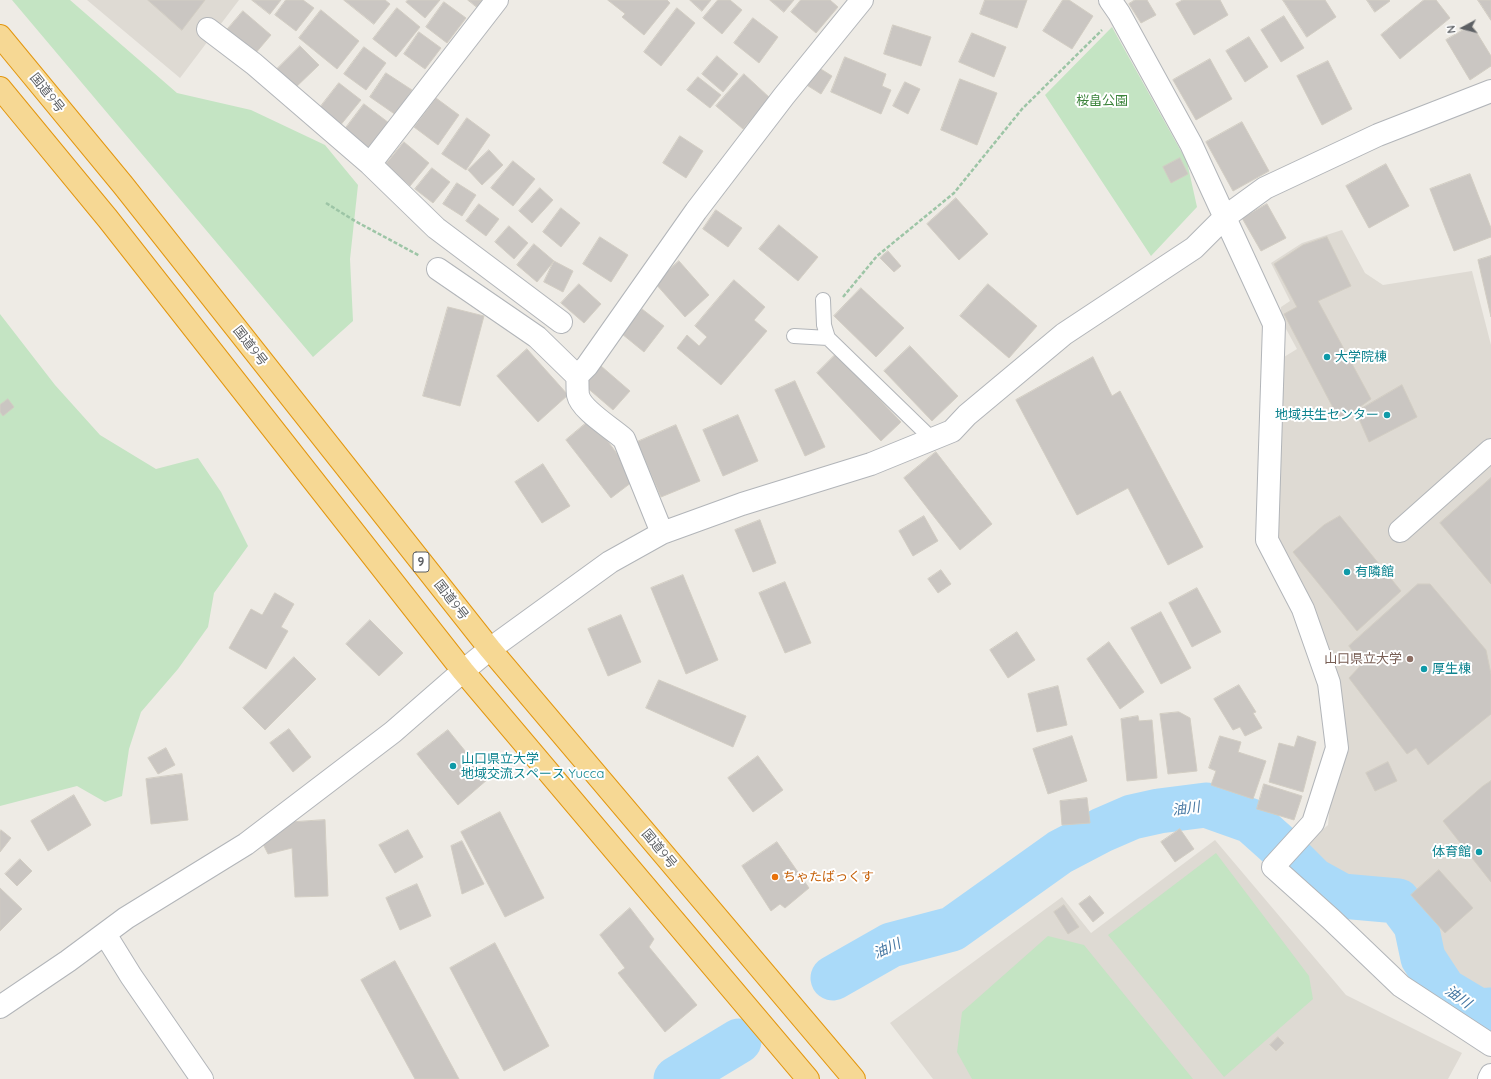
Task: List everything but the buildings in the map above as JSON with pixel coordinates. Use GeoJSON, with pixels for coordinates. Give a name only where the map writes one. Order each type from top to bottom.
{"type":"FeatureCollection","features":[{"type":"Feature","properties":{"kind":"highway","name":"国道9号"},"geometry":{"type":"LineString","coordinates":[[0,36],[123,185],[490,650],[854,1079]]}},
{"type":"Feature","properties":{"kind":"highway"},"geometry":{"type":"LineString","coordinates":[[0,88],[108,219],[463,671],[808,1079]]}},
{"type":"Feature","properties":{"kind":"street"},"geometry":{"type":"LineString","coordinates":[[370,164],[497,0]]}},
{"type":"Feature","properties":{"kind":"street"},"geometry":{"type":"LineString","coordinates":[[662,533],[624,439],[613,429],[591,414],[578,397],[578,376],[587,366],[696,211],[784,96],[862,0]]}},
{"type":"Feature","properties":{"kind":"street"},"geometry":{"type":"LineString","coordinates":[[1115,7],[1191,144],[1274,324],[1267,540],[1303,609],[1329,683],[1337,748],[1313,823],[1273,867],[1331,919],[1401,986],[1491,1045]]}},
{"type":"Feature","properties":{"kind":"street"},"geometry":{"type":"LineString","coordinates":[[208,29],[254,64],[370,164],[436,228],[561,322]]}},
{"type":"Feature","properties":{"kind":"street"},"geometry":{"type":"LineString","coordinates":[[0,1007],[126,918],[246,844],[393,732],[463,671],[490,650],[610,562],[662,533],[742,504],[871,464],[952,431],[967,416],[1064,334],[1194,248],[1225,217],[1266,188],[1378,135],[1491,91]]}},
{"type":"Feature","properties":{"kind":"street"},"geometry":{"type":"LineString","coordinates":[[438,269],[537,337],[578,376]]}},
{"type":"Feature","properties":{"kind":"street"},"geometry":{"type":"LineString","coordinates":[[1400,531],[1491,450]]}},
{"type":"Feature","properties":{"kind":"street"},"geometry":{"type":"LineString","coordinates":[[105,934],[202,1079]]}},
{"type":"Feature","properties":{"kind":"street"},"geometry":{"type":"LineString","coordinates":[[1489,1079],[1491,1075]]}},
{"type":"Feature","properties":{"kind":"lane"},"geometry":{"type":"LineString","coordinates":[[823,300],[826,331],[932,439]]}},
{"type":"Feature","properties":{"kind":"lane"},"geometry":{"type":"LineString","coordinates":[[794,336],[826,331]]}},
{"type":"Feature","properties":{"kind":"path"},"geometry":{"type":"LineString","coordinates":[[826,331],[830,313],[877,256],[954,194],[1022,109],[1115,7]]}},
{"type":"Feature","properties":{"kind":"path"},"geometry":{"type":"LineString","coordinates":[[326,203],[354,221],[417,254],[438,269]]}},
{"type":"Feature","properties":{"kind":"shaded area"},"geometry":{"type":"Polygon","coordinates":[[[87,0],[239,0],[180,78],[87,0]]]}},
{"type":"Feature","properties":{"kind":"shaded area","name":"山口県立大学"},"geometry":{"type":"Polygon","coordinates":[[[1342,230],[1365,273],[1383,285],[1472,271],[1491,345],[1491,438],[1393,527],[1491,460],[1491,1008],[1484,1008],[1447,989],[1431,965],[1422,932],[1423,923],[1403,900],[1387,893],[1348,893],[1319,881],[1300,861],[1312,839],[1328,825],[1330,803],[1349,749],[1342,701],[1316,617],[1305,587],[1272,533],[1279,360],[1297,349],[1280,318],[1281,307],[1290,301],[1271,263],[1302,243],[1342,230]]]}},
{"type":"Feature","properties":{"kind":"shaded area"},"geometry":{"type":"Polygon","coordinates":[[[1215,840],[1346,995],[1462,1053],[1448,1079],[933,1079],[890,1023],[1062,897],[1091,933],[1215,840]]]}},
{"type":"Feature","properties":{"kind":"green space"},"geometry":{"type":"Polygon","coordinates":[[[12,0],[70,0],[177,93],[251,110],[325,145],[358,185],[350,259],[353,321],[313,357],[12,0]]]}},
{"type":"Feature","properties":{"kind":"green space","name":"桜畠公園"},"geometry":{"type":"Polygon","coordinates":[[[1112,27],[1187,162],[1197,207],[1151,256],[1045,95],[1112,27]]]}},
{"type":"Feature","properties":{"kind":"green space"},"geometry":{"type":"Polygon","coordinates":[[[0,314],[55,385],[100,435],[156,469],[198,458],[221,492],[248,546],[214,593],[208,627],[178,669],[141,712],[129,749],[122,796],[105,802],[77,786],[0,806],[0,314]]]}},
{"type":"Feature","properties":{"kind":"green space"},"geometry":{"type":"Polygon","coordinates":[[[1216,853],[1309,976],[1313,999],[1224,1077],[1108,935],[1216,853]]]}},
{"type":"Feature","properties":{"kind":"green space"},"geometry":{"type":"Polygon","coordinates":[[[1048,936],[1084,945],[1193,1079],[972,1079],[957,1052],[962,1012],[1048,936]]]}},
{"type":"Feature","properties":{"kind":"waterway","name":"油川"},"geometry":{"type":"LineString","coordinates":[[833,978],[891,945],[952,929],[1060,852],[1102,830],[1132,817],[1159,811],[1206,805],[1251,821],[1313,880],[1342,896],[1398,901],[1416,925],[1423,958],[1444,990],[1479,1011],[1491,1010]]}},
{"type":"Feature","properties":{"kind":"waterway","name":"油川"},"geometry":{"type":"LineString","coordinates":[[676,1079],[739,1041]]}},
{"type":"Feature","properties":{"kind":"place","name":"大学院棟"},"geometry":{"type":"Point","coordinates":[1327,357]}},
{"type":"Feature","properties":{"kind":"place","name":"地域共生センター"},"geometry":{"type":"Point","coordinates":[1387,415]}},
{"type":"Feature","properties":{"kind":"place","name":"有隣館"},"geometry":{"type":"Point","coordinates":[1347,572]}},
{"type":"Feature","properties":{"kind":"place","name":"山口県立大学"},"geometry":{"type":"Point","coordinates":[1410,659]}},
{"type":"Feature","properties":{"kind":"place","name":"厚生棟"},"geometry":{"type":"Point","coordinates":[1424,669]}},
{"type":"Feature","properties":{"kind":"place","name":"山口県立大学 地域交流スペース Yucca"},"geometry":{"type":"Point","coordinates":[453,766]}},
{"type":"Feature","properties":{"kind":"place","name":"体育館"},"geometry":{"type":"Point","coordinates":[1479,852]}},
{"type":"Feature","properties":{"kind":"place","name":"ちゃたばっくす"},"geometry":{"type":"Point","coordinates":[775,877]}}]}
